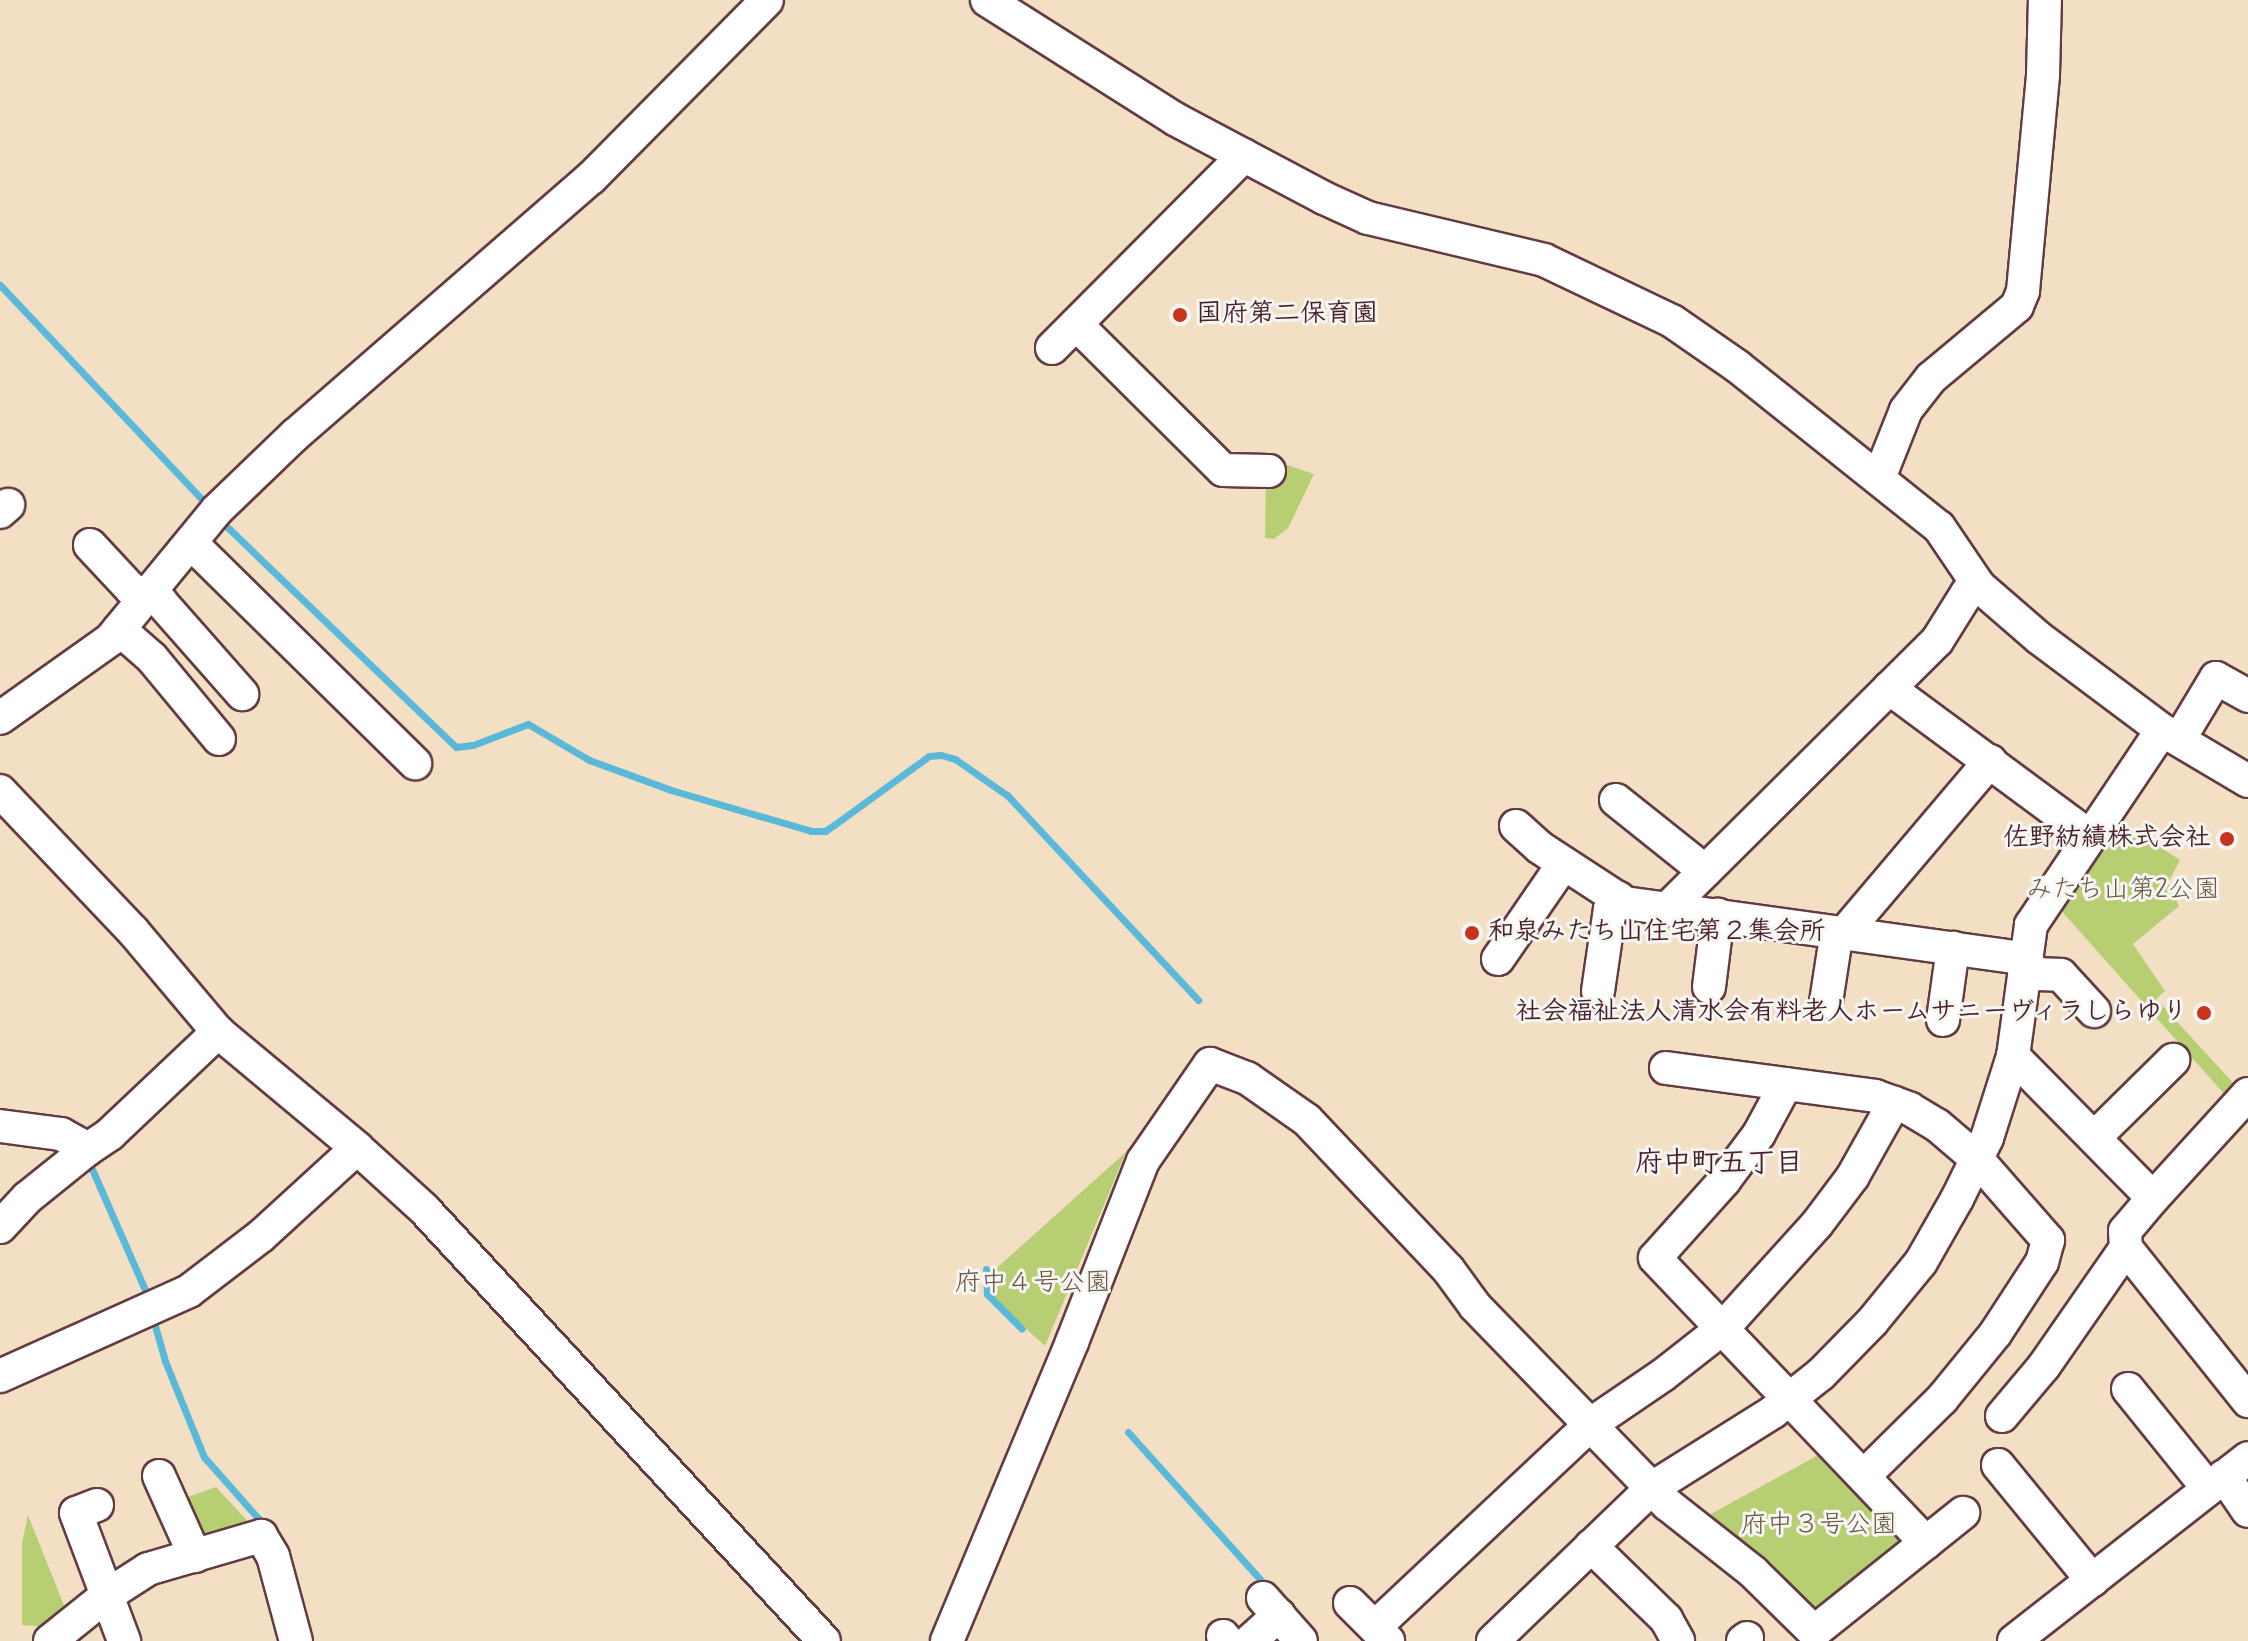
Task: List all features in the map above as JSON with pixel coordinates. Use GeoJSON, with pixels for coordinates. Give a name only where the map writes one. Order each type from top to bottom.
{"type":"FeatureCollection","features":[{"type":"Feature","properties":{"kind":"street"},"geometry":{"type":"LineString","coordinates":[[0,718],[111,639],[217,510],[295,435],[591,178],[767,0]]}},
{"type":"Feature","properties":{"kind":"street"},"geometry":{"type":"LineString","coordinates":[[987,0],[1175,119],[1368,218],[1544,260],[1643,305],[1737,366],[1939,527],[1979,586],[2039,638],[2171,734],[2248,781]]}},
{"type":"Feature","properties":{"kind":"street"},"geometry":{"type":"LineString","coordinates":[[1879,478],[1906,410],[1940,369],[2017,306],[2023,291],[2043,74],[2045,0]]}},
{"type":"Feature","properties":{"kind":"street"},"geometry":{"type":"LineString","coordinates":[[1052,348],[1244,155]]}},
{"type":"Feature","properties":{"kind":"street"},"geometry":{"type":"LineString","coordinates":[[1076,324],[1223,470],[1269,471]]}},
{"type":"Feature","properties":{"kind":"street"},"geometry":{"type":"LineString","coordinates":[[192,544],[334,699],[400,758]]}},
{"type":"Feature","properties":{"kind":"street"},"geometry":{"type":"LineString","coordinates":[[90,545],[131,589],[161,602],[226,688]]}},
{"type":"Feature","properties":{"kind":"street"},"geometry":{"type":"LineString","coordinates":[[1668,908],[1937,641],[1967,593],[1979,586]]}},
{"type":"Feature","properties":{"kind":"street"},"geometry":{"type":"LineString","coordinates":[[119,629],[152,658],[219,739]]}},
{"type":"Feature","properties":{"kind":"street"},"geometry":{"type":"LineString","coordinates":[[1493,1641],[1652,1488],[1792,1398],[1821,1374],[1872,1322],[1921,1262],[1977,1159],[2013,1056],[2031,925],[2090,837],[2216,678],[2248,696]]}},
{"type":"Feature","properties":{"kind":"street"},"geometry":{"type":"LineString","coordinates":[[1889,688],[2090,837]]}},
{"type":"Feature","properties":{"kind":"street"},"geometry":{"type":"LineString","coordinates":[[1826,1002],[1835,944],[1990,761]]}},
{"type":"Feature","properties":{"kind":"street"},"geometry":{"type":"LineString","coordinates":[[0,791],[133,931],[218,1032],[357,1148],[423,1208],[824,1641]]}},
{"type":"Feature","properties":{"kind":"street"},"geometry":{"type":"LineString","coordinates":[[1616,800],[1705,871]]}},
{"type":"Feature","properties":{"kind":"street"},"geometry":{"type":"LineString","coordinates":[[1516,826],[1564,863],[1625,903],[1845,932],[2026,962],[2036,974],[2061,975],[2094,1011]]}},
{"type":"Feature","properties":{"kind":"street"},"geometry":{"type":"LineString","coordinates":[[1498,959],[1564,863]]}},
{"type":"Feature","properties":{"kind":"street"},"geometry":{"type":"LineString","coordinates":[[1598,991],[1610,909],[1618,898]]}},
{"type":"Feature","properties":{"kind":"street"},"geometry":{"type":"LineString","coordinates":[[1709,987],[1718,915]]}},
{"type":"Feature","properties":{"kind":"street"},"geometry":{"type":"LineString","coordinates":[[1943,1020],[1953,948]]}},
{"type":"Feature","properties":{"kind":"street"},"geometry":{"type":"LineString","coordinates":[[0,1227],[27,1198],[110,1134],[218,1032]]}},
{"type":"Feature","properties":{"kind":"street"},"geometry":{"type":"LineString","coordinates":[[2013,1056],[2153,1198]]}},
{"type":"Feature","properties":{"kind":"street"},"geometry":{"type":"LineString","coordinates":[[2095,1137],[2173,1060]]}},
{"type":"Feature","properties":{"kind":"street"},"geometry":{"type":"LineString","coordinates":[[947,1641],[1143,1161],[1210,1064],[1247,1078],[1307,1120],[1448,1269],[1475,1306],[1652,1488],[1692,1527],[1753,1572],[1814,1632],[1963,1513]]}},
{"type":"Feature","properties":{"kind":"street"},"geometry":{"type":"LineString","coordinates":[[1666,1068],[1875,1096],[1894,1103],[1937,1125],[1977,1159],[2048,1240],[2042,1262],[1995,1334],[1951,1388],[1864,1476]]}},
{"type":"Feature","properties":{"kind":"street"},"geometry":{"type":"LineString","coordinates":[[1786,1084],[1759,1134],[1724,1181],[1655,1258],[1792,1398],[1926,1543]]}},
{"type":"Feature","properties":{"kind":"street"},"geometry":{"type":"LineString","coordinates":[[2248,1094],[2125,1231],[2126,1248],[2248,1401]]}},
{"type":"Feature","properties":{"kind":"street"},"geometry":{"type":"LineString","coordinates":[[1350,1603],[1382,1634],[1591,1424],[1663,1375],[1723,1328],[1817,1224],[1853,1176],[1894,1103]]}},
{"type":"Feature","properties":{"kind":"street"},"geometry":{"type":"LineString","coordinates":[[0,1126],[61,1134],[88,1149]]}},
{"type":"Feature","properties":{"kind":"street"},"geometry":{"type":"LineString","coordinates":[[0,1376],[189,1291],[261,1236],[357,1148]]}},
{"type":"Feature","properties":{"kind":"street"},"geometry":{"type":"LineString","coordinates":[[2002,1416],[2044,1366],[2126,1248]]}},
{"type":"Feature","properties":{"kind":"street"},"geometry":{"type":"LineString","coordinates":[[2127,1389],[2227,1474],[2248,1511]]}},
{"type":"Feature","properties":{"kind":"street"},"geometry":{"type":"LineString","coordinates":[[2014,1641],[2227,1474]]}},
{"type":"Feature","properties":{"kind":"street"},"geometry":{"type":"LineString","coordinates":[[2006,1486],[2092,1580]]}},
{"type":"Feature","properties":{"kind":"street"},"geometry":{"type":"LineString","coordinates":[[172,1487],[195,1556]]}},
{"type":"Feature","properties":{"kind":"street"},"geometry":{"type":"LineString","coordinates":[[97,1505],[76,1513],[106,1596],[117,1615],[124,1641]]}},
{"type":"Feature","properties":{"kind":"street"},"geometry":{"type":"LineString","coordinates":[[36,1637],[148,1569],[261,1536],[273,1556],[296,1641]]}},
{"type":"Feature","properties":{"kind":"street"},"geometry":{"type":"LineString","coordinates":[[1591,1546],[1683,1635]]}},
{"type":"Feature","properties":{"kind":"street"},"geometry":{"type":"LineString","coordinates":[[1233,1639],[1271,1606],[1301,1641]]}},
{"type":"Feature","properties":{"kind":"green space"},"geometry":{"type":"Polygon","coordinates":[[[1287,465],[1314,474],[1288,528],[1274,539],[1265,538],[1266,478],[1287,465]]]}},
{"type":"Feature","properties":{"kind":"green space","name":"みたち山第2公園"},"geometry":{"type":"Polygon","coordinates":[[[2116,819],[2180,860],[2168,883],[2179,906],[2133,944],[2165,991],[2156,999],[2236,1086],[2226,1096],[2058,907],[2116,819]]]}},
{"type":"Feature","properties":{"kind":"green space","name":"府中４号公園"},"geometry":{"type":"Polygon","coordinates":[[[1126,1152],[1045,1346],[987,1293],[988,1276],[1126,1152]]]}},
{"type":"Feature","properties":{"kind":"green space","name":"府中３号公園"},"geometry":{"type":"Polygon","coordinates":[[[1831,1448],[1919,1542],[1824,1616],[1773,1568],[1700,1520],[1831,1448]]]}},
{"type":"Feature","properties":{"kind":"green space"},"geometry":{"type":"Polygon","coordinates":[[[216,1487],[253,1527],[205,1541],[185,1498],[216,1487]]]}},
{"type":"Feature","properties":{"kind":"green space"},"geometry":{"type":"Polygon","coordinates":[[[28,1515],[67,1613],[41,1633],[37,1626],[22,1625],[22,1543],[28,1515]]]}},
{"type":"Feature","properties":{"kind":"waterway"},"geometry":{"type":"LineString","coordinates":[[0,285],[207,505]]}},
{"type":"Feature","properties":{"kind":"waterway"},"geometry":{"type":"LineString","coordinates":[[221,521],[456,747],[473,745],[528,724],[589,760],[671,790],[811,831],[825,831],[929,756],[955,759],[1008,796],[1198,1000]]}},
{"type":"Feature","properties":{"kind":"waterway"},"geometry":{"type":"LineString","coordinates":[[88,1160],[149,1299]]}},
{"type":"Feature","properties":{"kind":"waterway"},"geometry":{"type":"LineString","coordinates":[[986,1269],[987,1294],[1022,1329]]}},
{"type":"Feature","properties":{"kind":"waterway"},"geometry":{"type":"LineString","coordinates":[[152,1315],[165,1361],[204,1457],[265,1526]]}},
{"type":"Feature","properties":{"kind":"waterway"},"geometry":{"type":"LineString","coordinates":[[1128,1432],[1268,1588]]}},
{"type":"Feature","properties":{"kind":"place","name":"国府第二保育園"},"geometry":{"type":"Point","coordinates":[1180,315]}},
{"type":"Feature","properties":{"kind":"place","name":"佐野紡績株式会社"},"geometry":{"type":"Point","coordinates":[2227,839]}},
{"type":"Feature","properties":{"kind":"place","name":"和泉みたち山住宅第２集会所"},"geometry":{"type":"Point","coordinates":[1472,933]}},
{"type":"Feature","properties":{"kind":"place","name":"社会福祉法人清水会有料老人ホームサニーヴィラしらゆり"},"geometry":{"type":"Point","coordinates":[2204,1013]}},
{"type":"Feature","properties":{"kind":"district","name":"府中町五丁目"},"geometry":{"type":"Point","coordinates":[1719,1164]}}]}
